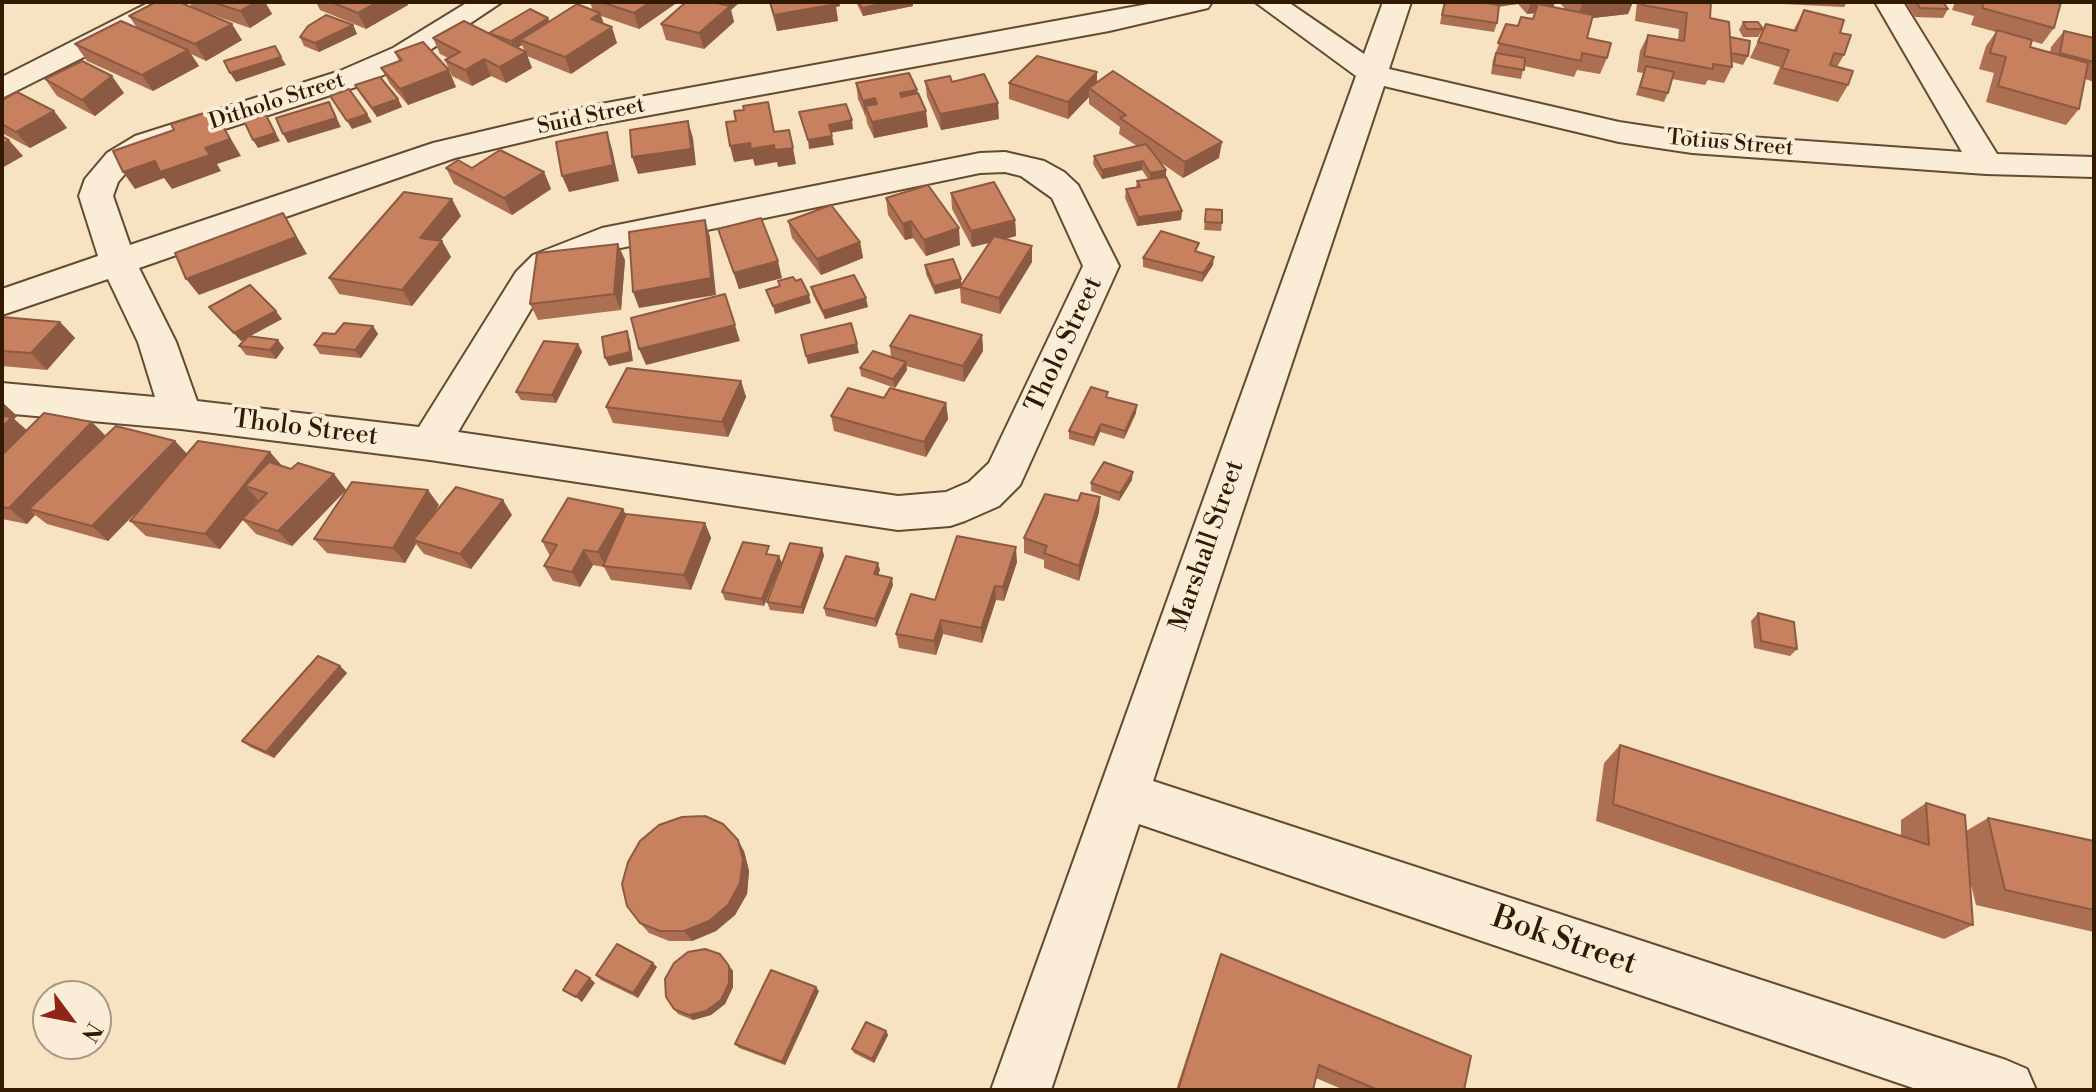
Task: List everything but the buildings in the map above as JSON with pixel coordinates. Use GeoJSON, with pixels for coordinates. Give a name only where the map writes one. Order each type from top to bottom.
{"type":"FeatureCollection","features":[{"type":"Feature","properties":{"kind":"street"},"geometry":{"type":"LineString","coordinates":[[2,89],[172,2]]}},
{"type":"Feature","properties":{"kind":"street","name":"Ditholo Street"},"geometry":{"type":"LineString","coordinates":[[118,263],[96,196],[102,179],[119,160],[147,143],[351,78],[404,54],[488,2]]}},
{"type":"Feature","properties":{"kind":"street","name":"Suid Street"},"geometry":{"type":"LineString","coordinates":[[2,302],[445,150],[619,110],[1109,22],[1198,2]]}},
{"type":"Feature","properties":{"kind":"street"},"geometry":{"type":"LineString","coordinates":[[1269,2],[1373,74]]}},
{"type":"Feature","properties":{"kind":"street","name":"Marshall Street"},"geometry":{"type":"LineString","coordinates":[[1021,1090],[1397,2]]}},
{"type":"Feature","properties":{"kind":"street"},"geometry":{"type":"LineString","coordinates":[[1889,2],[1986,164]]}},
{"type":"Feature","properties":{"kind":"street","name":"Totius Street"},"geometry":{"type":"LineString","coordinates":[[1373,74],[1619,132],[1692,143],[1986,164],[2094,167]]}},
{"type":"Feature","properties":{"kind":"street","name":"Tholo Street"},"geometry":{"type":"LineString","coordinates":[[2,398],[181,414],[430,444],[898,513],[950,509],[984,494],[1005,474],[1101,266],[1066,193],[1052,179],[1032,168],[1005,162],[980,163],[602,240],[546,263],[529,281],[430,444]]}},
{"type":"Feature","properties":{"kind":"street"},"geometry":{"type":"LineString","coordinates":[[118,263],[157,342],[181,414]]}},
{"type":"Feature","properties":{"kind":"street","name":"Bok Street"},"geometry":{"type":"LineString","coordinates":[[1121,794],[2006,1090]]}}]}
